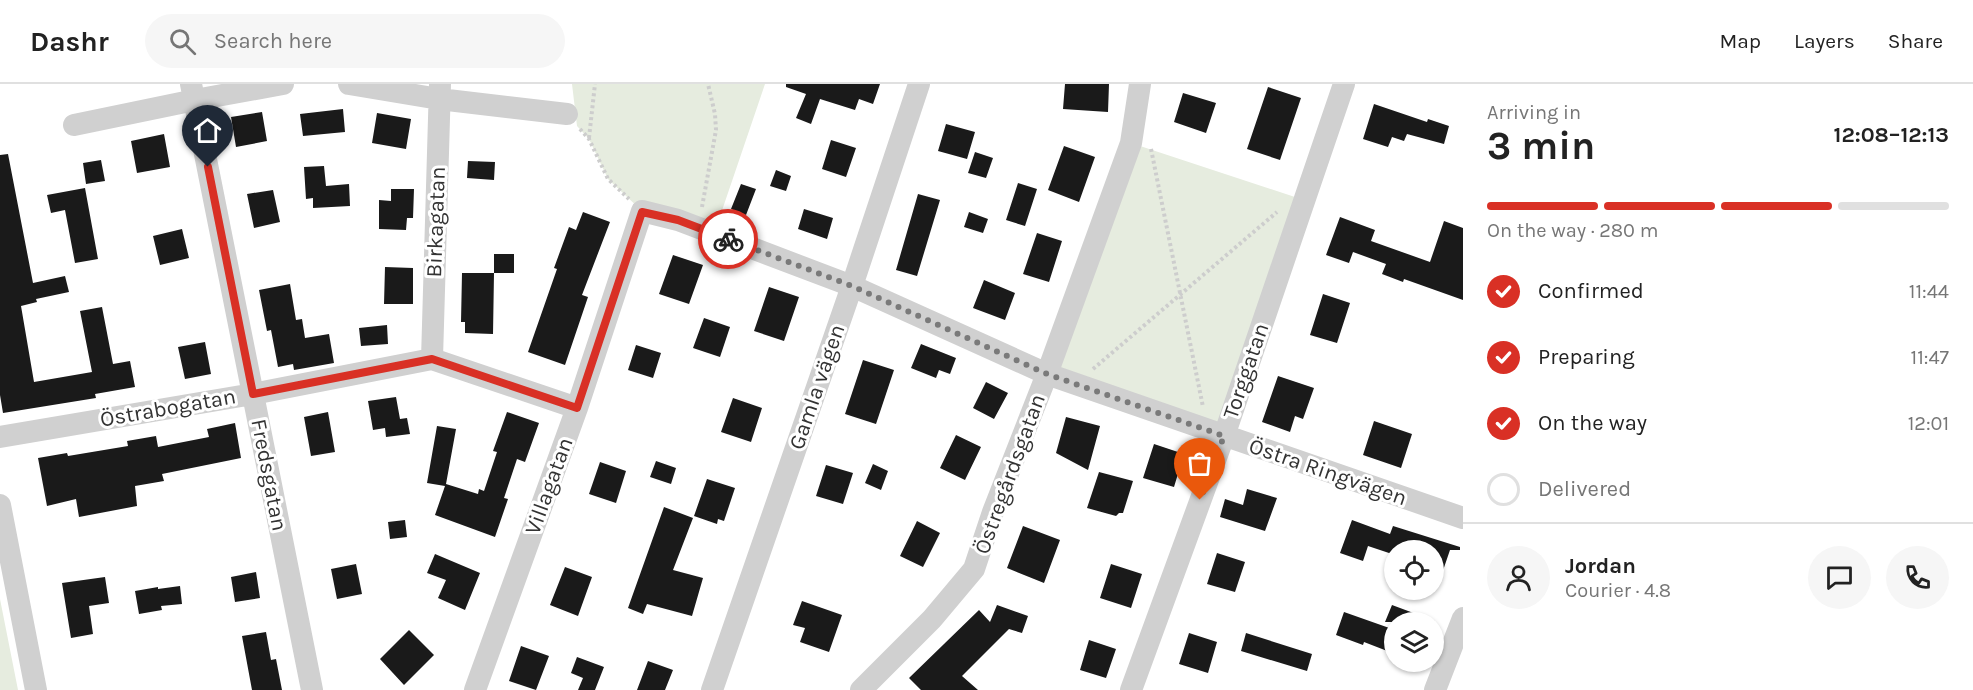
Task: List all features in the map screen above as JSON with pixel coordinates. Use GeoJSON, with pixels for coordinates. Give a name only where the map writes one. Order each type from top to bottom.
{"type":"FeatureCollection","features":[{"type":"Feature","properties":{"kind":"street"},"geometry":{"type":"LineString","coordinates":[[74,125],[193,92],[284,84]]}},
{"type":"Feature","properties":{"kind":"street"},"geometry":{"type":"LineString","coordinates":[[349,84],[439,92],[567,114]]}},
{"type":"Feature","properties":{"kind":"street","name":"Gamla vägen"},"geometry":{"type":"LineString","coordinates":[[712,690],[852,286],[919,84]]}},
{"type":"Feature","properties":{"kind":"street","name":"Östregårdsgatan"},"geometry":{"type":"LineString","coordinates":[[861,690],[932,619],[974,569],[993,512],[1047,374],[1131,143],[1140,84]]}},
{"type":"Feature","properties":{"kind":"street","name":"Torggatan"},"geometry":{"type":"LineString","coordinates":[[1131,690],[1216,434],[1309,185],[1344,84]]}},
{"type":"Feature","properties":{"kind":"street","name":"Fredsgatan"},"geometry":{"type":"LineString","coordinates":[[193,92],[312,690]]}},
{"type":"Feature","properties":{"kind":"street","name":"Birkagatan"},"geometry":{"type":"LineString","coordinates":[[432,359],[439,92]]}},
{"type":"Feature","properties":{"kind":"street","name":"Östra Ringvägen"},"geometry":{"type":"LineString","coordinates":[[642,212],[678,220],[852,286],[1047,374],[1463,518]]}},
{"type":"Feature","properties":{"kind":"street","name":"Villagatan"},"geometry":{"type":"LineString","coordinates":[[475,690],[577,408],[642,212]]}},
{"type":"Feature","properties":{"kind":"street","name":"Östrabogatan"},"geometry":{"type":"LineString","coordinates":[[0,437],[253,394],[432,359],[577,408]]}},
{"type":"Feature","properties":{"kind":"street"},"geometry":{"type":"LineString","coordinates":[[0,505],[36,690]]}},
{"type":"Feature","properties":{"kind":"street"},"geometry":{"type":"LineString","coordinates":[[1435,690],[1463,618]]}},
{"type":"Feature","properties":{"kind":"path"},"geometry":{"type":"LineString","coordinates":[[589,139],[595,84]]}},
{"type":"Feature","properties":{"kind":"path"},"geometry":{"type":"LineString","coordinates":[[698,228],[716,130],[713,102],[708,84]]}},
{"type":"Feature","properties":{"kind":"path"},"geometry":{"type":"LineString","coordinates":[[567,114],[589,139],[608,179],[642,212]]}},
{"type":"Feature","properties":{"kind":"path"},"geometry":{"type":"LineString","coordinates":[[1133,128],[1152,150],[1179,295],[1216,434]]}},
{"type":"Feature","properties":{"kind":"path"},"geometry":{"type":"LineString","coordinates":[[1075,383],[1309,185]]}},
{"type":"Feature","properties":{"kind":"shaded area"},"geometry":{"type":"Polygon","coordinates":[[[572,84],[765,84],[714,234],[642,211],[608,179],[589,139],[577,126],[572,84]]]}},
{"type":"Feature","properties":{"kind":"shaded area"},"geometry":{"type":"Polygon","coordinates":[[[1131,143],[1304,200],[1224,436],[1047,374],[1131,143]]]}},
{"type":"Feature","properties":{"kind":"shaded area"},"geometry":{"type":"Polygon","coordinates":[[[0,599],[18,690],[0,690],[0,599]]]}},
{"type":"Feature","properties":{"kind":"building"},"geometry":{"type":"Polygon","coordinates":[[[786,84],[880,84],[873,104],[859,99],[855,110],[820,99],[811,124],[796,118],[806,94],[786,87],[786,84]]]}},
{"type":"Feature","properties":{"kind":"building"},"geometry":{"type":"Polygon","coordinates":[[[1065,84],[1109,84],[1108,112],[1063,109],[1065,84]]]}},
{"type":"Feature","properties":{"kind":"building"},"geometry":{"type":"Polygon","coordinates":[[[1268,87],[1301,98],[1280,160],[1247,149],[1268,87]]]}},
{"type":"Feature","properties":{"kind":"building"},"geometry":{"type":"Polygon","coordinates":[[[1183,93],[1216,103],[1206,133],[1174,122],[1183,93]]]}},
{"type":"Feature","properties":{"kind":"building"},"geometry":{"type":"Polygon","coordinates":[[[1374,104],[1427,122],[1428,119],[1449,126],[1444,144],[1407,134],[1404,141],[1392,137],[1388,147],[1363,139],[1374,104]]]}},
{"type":"Feature","properties":{"kind":"building"},"geometry":{"type":"Polygon","coordinates":[[[343,109],[345,132],[303,136],[300,114],[343,109]]]}},
{"type":"Feature","properties":{"kind":"building"},"geometry":{"type":"Polygon","coordinates":[[[262,112],[267,141],[236,147],[231,117],[262,112]]]}},
{"type":"Feature","properties":{"kind":"building"},"geometry":{"type":"Polygon","coordinates":[[[377,113],[411,119],[406,149],[372,143],[377,113]]]}},
{"type":"Feature","properties":{"kind":"building"},"geometry":{"type":"Polygon","coordinates":[[[946,124],[975,132],[967,159],[938,151],[946,124]]]}},
{"type":"Feature","properties":{"kind":"building"},"geometry":{"type":"Polygon","coordinates":[[[164,134],[170,167],[137,173],[131,141],[164,134]]]}},
{"type":"Feature","properties":{"kind":"building"},"geometry":{"type":"Polygon","coordinates":[[[831,140],[856,148],[846,177],[822,169],[831,140]]]}},
{"type":"Feature","properties":{"kind":"building"},"geometry":{"type":"Polygon","coordinates":[[[1064,146],[1095,157],[1079,202],[1048,190],[1064,146]]]}},
{"type":"Feature","properties":{"kind":"building"},"geometry":{"type":"Polygon","coordinates":[[[975,152],[993,158],[986,178],[968,173],[975,152]]]}},
{"type":"Feature","properties":{"kind":"building"},"geometry":{"type":"Polygon","coordinates":[[[8,154],[33,283],[65,276],[69,292],[36,299],[37,302],[21,306],[34,382],[92,372],[80,311],[102,307],[113,364],[130,361],[135,387],[95,394],[96,398],[3,413],[0,395],[0,155],[8,154]]]}},
{"type":"Feature","properties":{"kind":"building"},"geometry":{"type":"Polygon","coordinates":[[[101,160],[105,181],[86,184],[83,163],[101,160]]]}},
{"type":"Feature","properties":{"kind":"building"},"geometry":{"type":"Polygon","coordinates":[[[468,161],[495,162],[494,180],[467,178],[468,161]]]}},
{"type":"Feature","properties":{"kind":"building"},"geometry":{"type":"Polygon","coordinates":[[[324,166],[326,186],[349,184],[350,206],[313,208],[313,198],[306,199],[304,167],[324,166]]]}},
{"type":"Feature","properties":{"kind":"building"},"geometry":{"type":"Polygon","coordinates":[[[776,170],[791,176],[786,191],[770,186],[776,170]]]}},
{"type":"Feature","properties":{"kind":"building"},"geometry":{"type":"Polygon","coordinates":[[[1018,183],[1037,189],[1025,226],[1006,220],[1018,183]]]}},
{"type":"Feature","properties":{"kind":"building"},"geometry":{"type":"Polygon","coordinates":[[[741,184],[756,189],[746,215],[731,209],[741,184]]]}},
{"type":"Feature","properties":{"kind":"building"},"geometry":{"type":"Polygon","coordinates":[[[85,188],[98,259],[75,263],[65,210],[51,213],[47,195],[85,188]]]}},
{"type":"Feature","properties":{"kind":"building"},"geometry":{"type":"Polygon","coordinates":[[[391,189],[414,189],[413,218],[407,218],[406,230],[379,229],[379,200],[391,201],[391,189]]]}},
{"type":"Feature","properties":{"kind":"building"},"geometry":{"type":"Polygon","coordinates":[[[273,190],[280,222],[254,228],[247,194],[273,190]]]}},
{"type":"Feature","properties":{"kind":"building"},"geometry":{"type":"Polygon","coordinates":[[[918,194],[940,200],[917,276],[896,270],[918,194]]]}},
{"type":"Feature","properties":{"kind":"building"},"geometry":{"type":"Polygon","coordinates":[[[804,209],[833,218],[827,239],[798,229],[804,209]]]}},
{"type":"Feature","properties":{"kind":"building"},"geometry":{"type":"Polygon","coordinates":[[[583,212],[610,222],[582,295],[588,297],[565,365],[528,352],[569,227],[576,230],[583,212]]]}},
{"type":"Feature","properties":{"kind":"building"},"geometry":{"type":"Polygon","coordinates":[[[969,212],[988,219],[983,233],[964,227],[969,212]]]}},
{"type":"Feature","properties":{"kind":"building"},"geometry":{"type":"Polygon","coordinates":[[[1340,217],[1375,230],[1371,241],[1430,262],[1444,221],[1463,228],[1463,300],[1404,279],[1403,282],[1382,274],[1386,264],[1353,252],[1349,263],[1326,255],[1340,217]]]}},
{"type":"Feature","properties":{"kind":"building"},"geometry":{"type":"Polygon","coordinates":[[[182,229],[189,258],[160,265],[153,236],[182,229]]]}},
{"type":"Feature","properties":{"kind":"building"},"geometry":{"type":"Polygon","coordinates":[[[1037,233],[1062,241],[1049,282],[1023,274],[1037,233]]]}},
{"type":"Feature","properties":{"kind":"building"},"geometry":{"type":"Polygon","coordinates":[[[494,254],[514,254],[514,273],[494,273],[494,254]]]}},
{"type":"Feature","properties":{"kind":"building"},"geometry":{"type":"Polygon","coordinates":[[[673,255],[703,265],[689,304],[659,294],[673,255]]]}},
{"type":"Feature","properties":{"kind":"building"},"geometry":{"type":"Polygon","coordinates":[[[385,267],[413,268],[413,304],[384,304],[385,267]]]}},
{"type":"Feature","properties":{"kind":"building"},"geometry":{"type":"Polygon","coordinates":[[[462,273],[494,273],[493,334],[465,333],[465,322],[461,322],[462,273]]]}},
{"type":"Feature","properties":{"kind":"building"},"geometry":{"type":"Polygon","coordinates":[[[984,280],[1015,293],[1005,320],[973,308],[984,280]]]}},
{"type":"Feature","properties":{"kind":"building"},"geometry":{"type":"Polygon","coordinates":[[[290,284],[296,320],[302,319],[305,338],[329,334],[334,363],[294,370],[293,364],[278,367],[271,330],[267,331],[259,290],[290,284]]]}},
{"type":"Feature","properties":{"kind":"building"},"geometry":{"type":"Polygon","coordinates":[[[769,287],[799,297],[784,341],[754,331],[769,287]]]}},
{"type":"Feature","properties":{"kind":"building"},"geometry":{"type":"Polygon","coordinates":[[[1323,294],[1350,303],[1337,343],[1310,335],[1323,294]]]}},
{"type":"Feature","properties":{"kind":"building"},"geometry":{"type":"Polygon","coordinates":[[[704,318],[730,327],[720,357],[693,348],[704,318]]]}},
{"type":"Feature","properties":{"kind":"building"},"geometry":{"type":"Polygon","coordinates":[[[387,325],[388,344],[361,346],[359,328],[387,325]]]}},
{"type":"Feature","properties":{"kind":"building"},"geometry":{"type":"Polygon","coordinates":[[[205,342],[211,374],[185,379],[178,347],[205,342]]]}},
{"type":"Feature","properties":{"kind":"building"},"geometry":{"type":"Polygon","coordinates":[[[921,344],[956,358],[950,374],[939,370],[936,378],[911,368],[921,344]]]}},
{"type":"Feature","properties":{"kind":"building"},"geometry":{"type":"Polygon","coordinates":[[[636,345],[661,353],[653,378],[628,370],[636,345]]]}},
{"type":"Feature","properties":{"kind":"building"},"geometry":{"type":"Polygon","coordinates":[[[863,360],[894,370],[876,424],[845,414],[863,360]]]}},
{"type":"Feature","properties":{"kind":"building"},"geometry":{"type":"Polygon","coordinates":[[[1278,376],[1314,388],[1303,419],[1295,416],[1290,432],[1262,422],[1278,376]]]}},
{"type":"Feature","properties":{"kind":"building"},"geometry":{"type":"Polygon","coordinates":[[[986,382],[1008,393],[994,419],[973,408],[986,382]]]}},
{"type":"Feature","properties":{"kind":"building"},"geometry":{"type":"Polygon","coordinates":[[[396,397],[400,419],[407,418],[410,434],[386,437],[385,428],[373,430],[368,401],[396,397]]]}},
{"type":"Feature","properties":{"kind":"building"},"geometry":{"type":"Polygon","coordinates":[[[733,398],[762,408],[751,442],[721,432],[733,398]]]}},
{"type":"Feature","properties":{"kind":"building"},"geometry":{"type":"Polygon","coordinates":[[[328,412],[335,452],[311,456],[304,417],[328,412]]]}},
{"type":"Feature","properties":{"kind":"building"},"geometry":{"type":"Polygon","coordinates":[[[507,412],[539,423],[525,462],[517,459],[504,498],[508,499],[495,537],[435,515],[445,486],[427,483],[437,426],[456,429],[446,484],[478,494],[479,489],[484,491],[497,452],[493,451],[507,412]]]}},
{"type":"Feature","properties":{"kind":"building"},"geometry":{"type":"Polygon","coordinates":[[[1066,417],[1100,426],[1088,470],[1056,453],[1066,417]]]}},
{"type":"Feature","properties":{"kind":"building"},"geometry":{"type":"Polygon","coordinates":[[[1374,421],[1412,434],[1401,468],[1363,455],[1374,421]]]}},
{"type":"Feature","properties":{"kind":"building"},"geometry":{"type":"Polygon","coordinates":[[[235,423],[241,458],[162,474],[164,481],[135,486],[137,506],[79,517],[76,499],[47,506],[38,458],[67,453],[68,456],[128,446],[127,441],[156,436],[158,447],[209,437],[207,429],[235,423]]]}},
{"type":"Feature","properties":{"kind":"building"},"geometry":{"type":"Polygon","coordinates":[[[956,435],[981,447],[965,480],[940,468],[956,435]]]}},
{"type":"Feature","properties":{"kind":"building"},"geometry":{"type":"Polygon","coordinates":[[[1154,444],[1184,454],[1174,487],[1143,478],[1154,444]]]}},
{"type":"Feature","properties":{"kind":"building"},"geometry":{"type":"Polygon","coordinates":[[[656,461],[676,468],[671,484],[650,477],[656,461]]]}},
{"type":"Feature","properties":{"kind":"building"},"geometry":{"type":"Polygon","coordinates":[[[600,462],[626,471],[616,503],[589,494],[600,462]]]}},
{"type":"Feature","properties":{"kind":"building"},"geometry":{"type":"Polygon","coordinates":[[[873,464],[888,471],[881,490],[865,483],[873,464]]]}},
{"type":"Feature","properties":{"kind":"building"},"geometry":{"type":"Polygon","coordinates":[[[826,465],[853,473],[843,504],[816,496],[826,465]]]}},
{"type":"Feature","properties":{"kind":"building"},"geometry":{"type":"Polygon","coordinates":[[[1099,472],[1133,481],[1123,513],[1116,516],[1087,508],[1099,472]]]}},
{"type":"Feature","properties":{"kind":"building"},"geometry":{"type":"Polygon","coordinates":[[[707,479],[735,488],[724,521],[718,519],[717,524],[694,516],[707,479]]]}},
{"type":"Feature","properties":{"kind":"building"},"geometry":{"type":"Polygon","coordinates":[[[1247,489],[1277,498],[1265,531],[1220,517],[1225,499],[1243,505],[1247,489]]]}},
{"type":"Feature","properties":{"kind":"building"},"geometry":{"type":"Polygon","coordinates":[[[664,507],[693,518],[673,570],[703,578],[692,616],[647,604],[643,614],[628,608],[664,507]]]}},
{"type":"Feature","properties":{"kind":"building"},"geometry":{"type":"Polygon","coordinates":[[[405,520],[407,537],[390,539],[388,522],[405,520]]]}},
{"type":"Feature","properties":{"kind":"building"},"geometry":{"type":"Polygon","coordinates":[[[1352,520],[1390,534],[1393,526],[1438,540],[1384,540],[1384,551],[1368,546],[1363,561],[1340,553],[1352,520]]]}},
{"type":"Feature","properties":{"kind":"building"},"geometry":{"type":"Polygon","coordinates":[[[917,521],[940,533],[923,567],[900,556],[917,521]]]}},
{"type":"Feature","properties":{"kind":"building"},"geometry":{"type":"Polygon","coordinates":[[[1023,526],[1060,540],[1044,583],[1007,568],[1023,526]]]}},
{"type":"Feature","properties":{"kind":"building"},"geometry":{"type":"Polygon","coordinates":[[[1444,542],[1460,547],[1460,550],[1450,550],[1444,568],[1444,542]]]}},
{"type":"Feature","properties":{"kind":"building"},"geometry":{"type":"Polygon","coordinates":[[[1217,553],[1245,562],[1235,592],[1207,584],[1217,553]]]}},
{"type":"Feature","properties":{"kind":"building"},"geometry":{"type":"Polygon","coordinates":[[[435,554],[480,573],[465,610],[438,598],[446,580],[427,573],[435,554]]]}},
{"type":"Feature","properties":{"kind":"building"},"geometry":{"type":"Polygon","coordinates":[[[356,564],[362,594],[337,599],[331,569],[356,564]]]}},
{"type":"Feature","properties":{"kind":"building"},"geometry":{"type":"Polygon","coordinates":[[[1111,564],[1142,574],[1131,608],[1100,598],[1111,564]]]}},
{"type":"Feature","properties":{"kind":"building"},"geometry":{"type":"Polygon","coordinates":[[[565,567],[592,577],[578,616],[550,605],[565,567]]]}},
{"type":"Feature","properties":{"kind":"building"},"geometry":{"type":"Polygon","coordinates":[[[256,572],[260,598],[235,602],[231,577],[256,572]]]}},
{"type":"Feature","properties":{"kind":"building"},"geometry":{"type":"Polygon","coordinates":[[[105,577],[109,603],[89,606],[93,634],[71,638],[62,583],[105,577]]]}},
{"type":"Feature","properties":{"kind":"building"},"geometry":{"type":"Polygon","coordinates":[[[180,586],[182,604],[161,606],[162,610],[139,614],[135,591],[180,586]]]}},
{"type":"Feature","properties":{"kind":"building"},"geometry":{"type":"Polygon","coordinates":[[[802,601],[842,615],[829,652],[800,642],[805,628],[793,625],[802,601]]]}},
{"type":"Feature","properties":{"kind":"building"},"geometry":{"type":"Polygon","coordinates":[[[997,605],[1028,616],[1022,633],[1009,629],[962,676],[978,690],[921,690],[909,678],[979,610],[990,622],[997,605]]]}},
{"type":"Feature","properties":{"kind":"building"},"geometry":{"type":"Polygon","coordinates":[[[1392,605],[1411,612],[1389,612],[1392,605]]]}},
{"type":"Feature","properties":{"kind":"building"},"geometry":{"type":"Polygon","coordinates":[[[1344,612],[1384,626],[1384,650],[1364,642],[1363,645],[1336,635],[1344,612]]]}},
{"type":"Feature","properties":{"kind":"building"},"geometry":{"type":"Polygon","coordinates":[[[409,630],[434,655],[404,685],[380,659],[409,630]]]}},
{"type":"Feature","properties":{"kind":"building"},"geometry":{"type":"Polygon","coordinates":[[[266,632],[271,660],[276,659],[282,690],[252,690],[242,636],[266,632]]]}},
{"type":"Feature","properties":{"kind":"building"},"geometry":{"type":"Polygon","coordinates":[[[1189,633],[1217,642],[1208,673],[1179,664],[1189,633]]]}},
{"type":"Feature","properties":{"kind":"building"},"geometry":{"type":"Polygon","coordinates":[[[1246,633],[1312,654],[1307,671],[1241,651],[1246,633]]]}},
{"type":"Feature","properties":{"kind":"building"},"geometry":{"type":"Polygon","coordinates":[[[1089,640],[1116,649],[1106,678],[1080,670],[1089,640]]]}},
{"type":"Feature","properties":{"kind":"building"},"geometry":{"type":"Polygon","coordinates":[[[521,646],[549,656],[536,690],[509,681],[521,646]]]}},
{"type":"Feature","properties":{"kind":"building"},"geometry":{"type":"Polygon","coordinates":[[[577,657],[604,667],[595,690],[578,690],[583,678],[571,673],[577,657]]]}},
{"type":"Feature","properties":{"kind":"building"},"geometry":{"type":"Polygon","coordinates":[[[648,661],[673,670],[665,690],[637,690],[648,661]]]}},
{"type":"Feature","properties":{"kind":"way so far"},"geometry":{"type":"LineString","coordinates":[[728,239],[852,286],[1047,374],[1224,436],[1200,500]]}},
{"type":"Feature","properties":{"kind":"route"},"geometry":{"type":"LineString","coordinates":[[208,167],[253,394],[432,359],[577,408],[642,212],[678,220],[728,239]]}}]}
